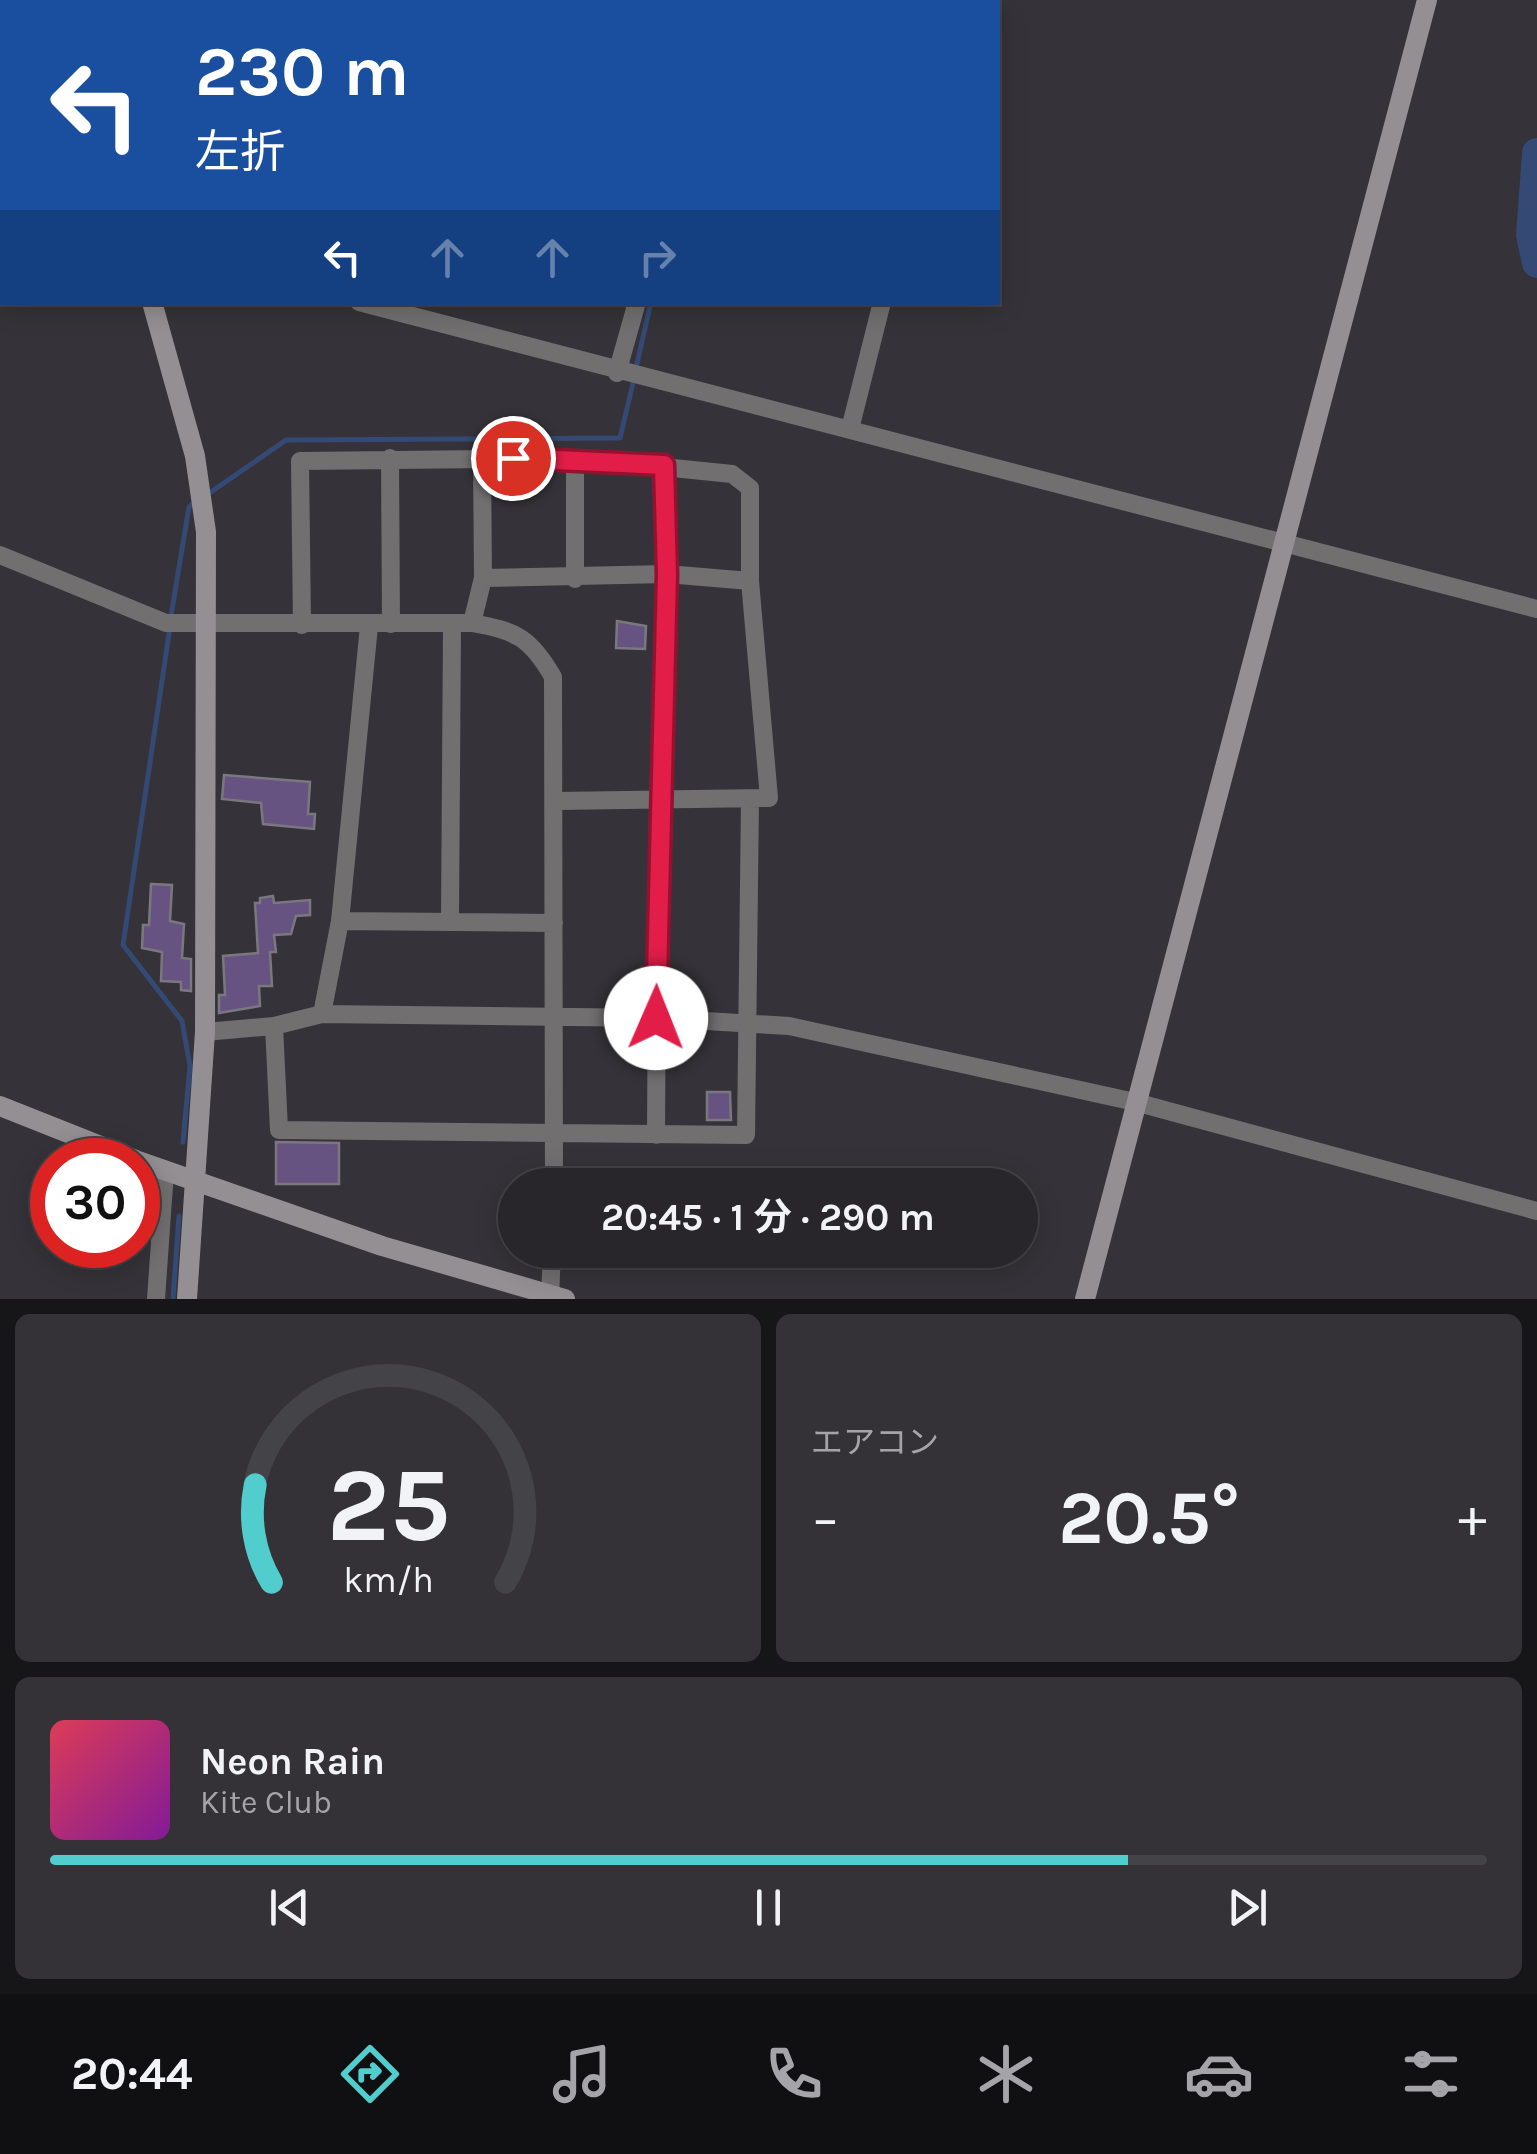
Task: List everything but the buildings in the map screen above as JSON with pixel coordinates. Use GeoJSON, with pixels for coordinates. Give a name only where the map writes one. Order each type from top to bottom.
{"type":"FeatureCollection","features":[{"type":"Feature","properties":{"kind":"street"},"geometry":{"type":"LineString","coordinates":[[1084,1299],[1427,0]]}},
{"type":"Feature","properties":{"kind":"street"},"geometry":{"type":"LineString","coordinates":[[153,305],[195,456],[206,532],[205,1032],[188,1299]]}},
{"type":"Feature","properties":{"kind":"street"},"geometry":{"type":"LineString","coordinates":[[370,305],[628,376],[850,429],[1537,609]]}},
{"type":"Feature","properties":{"kind":"street"},"geometry":{"type":"LineString","coordinates":[[628,376],[637,305]]}},
{"type":"Feature","properties":{"kind":"street"},"geometry":{"type":"LineString","coordinates":[[850,429],[881,305]]}},
{"type":"Feature","properties":{"kind":"street"},"geometry":{"type":"LineString","coordinates":[[472,623],[483,578],[482,457]]}},
{"type":"Feature","properties":{"kind":"street"},"geometry":{"type":"LineString","coordinates":[[390,458],[391,624]]}},
{"type":"Feature","properties":{"kind":"street"},"geometry":{"type":"LineString","coordinates":[[302,626],[300,461],[575,458],[732,474],[750,488],[750,581],[769,798],[556,801]]}},
{"type":"Feature","properties":{"kind":"street"},"geometry":{"type":"LineString","coordinates":[[575,458],[575,579]]}},
{"type":"Feature","properties":{"kind":"street"},"geometry":{"type":"LineString","coordinates":[[656,1135],[658,798],[667,574],[664,465]]}},
{"type":"Feature","properties":{"kind":"street"},"geometry":{"type":"LineString","coordinates":[[0,555],[171,623],[472,623],[512,630],[538,650],[552,677],[556,801],[554,1168]]}},
{"type":"Feature","properties":{"kind":"street"},"geometry":{"type":"LineString","coordinates":[[483,578],[667,574],[750,581]]}},
{"type":"Feature","properties":{"kind":"street"},"geometry":{"type":"LineString","coordinates":[[322,1014],[340,920],[370,626]]}},
{"type":"Feature","properties":{"kind":"street"},"geometry":{"type":"LineString","coordinates":[[450,919],[452,626]]}},
{"type":"Feature","properties":{"kind":"street"},"geometry":{"type":"LineString","coordinates":[[274,1026],[279,1130],[746,1134],[750,800]]}},
{"type":"Feature","properties":{"kind":"street"},"geometry":{"type":"LineString","coordinates":[[340,920],[554,923]]}},
{"type":"Feature","properties":{"kind":"street"},"geometry":{"type":"LineString","coordinates":[[205,1032],[274,1026],[322,1014],[656,1018],[789,1026],[1135,1102],[1537,1211]]}},
{"type":"Feature","properties":{"kind":"street"},"geometry":{"type":"LineString","coordinates":[[0,1106],[81,1138]]}},
{"type":"Feature","properties":{"kind":"street"},"geometry":{"type":"LineString","coordinates":[[160,1170],[382,1246],[555,1298],[553,1268]]}},
{"type":"Feature","properties":{"kind":"street"},"geometry":{"type":"LineString","coordinates":[[156,1299],[164,1172]]}},
{"type":"Feature","properties":{"kind":"waterway"},"geometry":{"type":"LineString","coordinates":[[1537,153],[1531,235],[1537,263]]}},
{"type":"Feature","properties":{"kind":"waterway"},"geometry":{"type":"LineString","coordinates":[[636,368],[650,305]]}},
{"type":"Feature","properties":{"kind":"waterway"},"geometry":{"type":"LineString","coordinates":[[208,494],[286,440],[620,438],[634,379]]}},
{"type":"Feature","properties":{"kind":"waterway"},"geometry":{"type":"LineString","coordinates":[[171,616],[189,507],[194,503]]}},
{"type":"Feature","properties":{"kind":"waterway"},"geometry":{"type":"LineString","coordinates":[[170,627],[123,945],[182,1021],[190,1066],[183,1142]]}},
{"type":"Feature","properties":{"kind":"waterway"},"geometry":{"type":"LineString","coordinates":[[173,1299],[179,1216]]}},
{"type":"Feature","properties":{"kind":"route"},"geometry":{"type":"LineString","coordinates":[[513,458],[664,465],[667,574],[658,798],[656,1018]]}}]}
